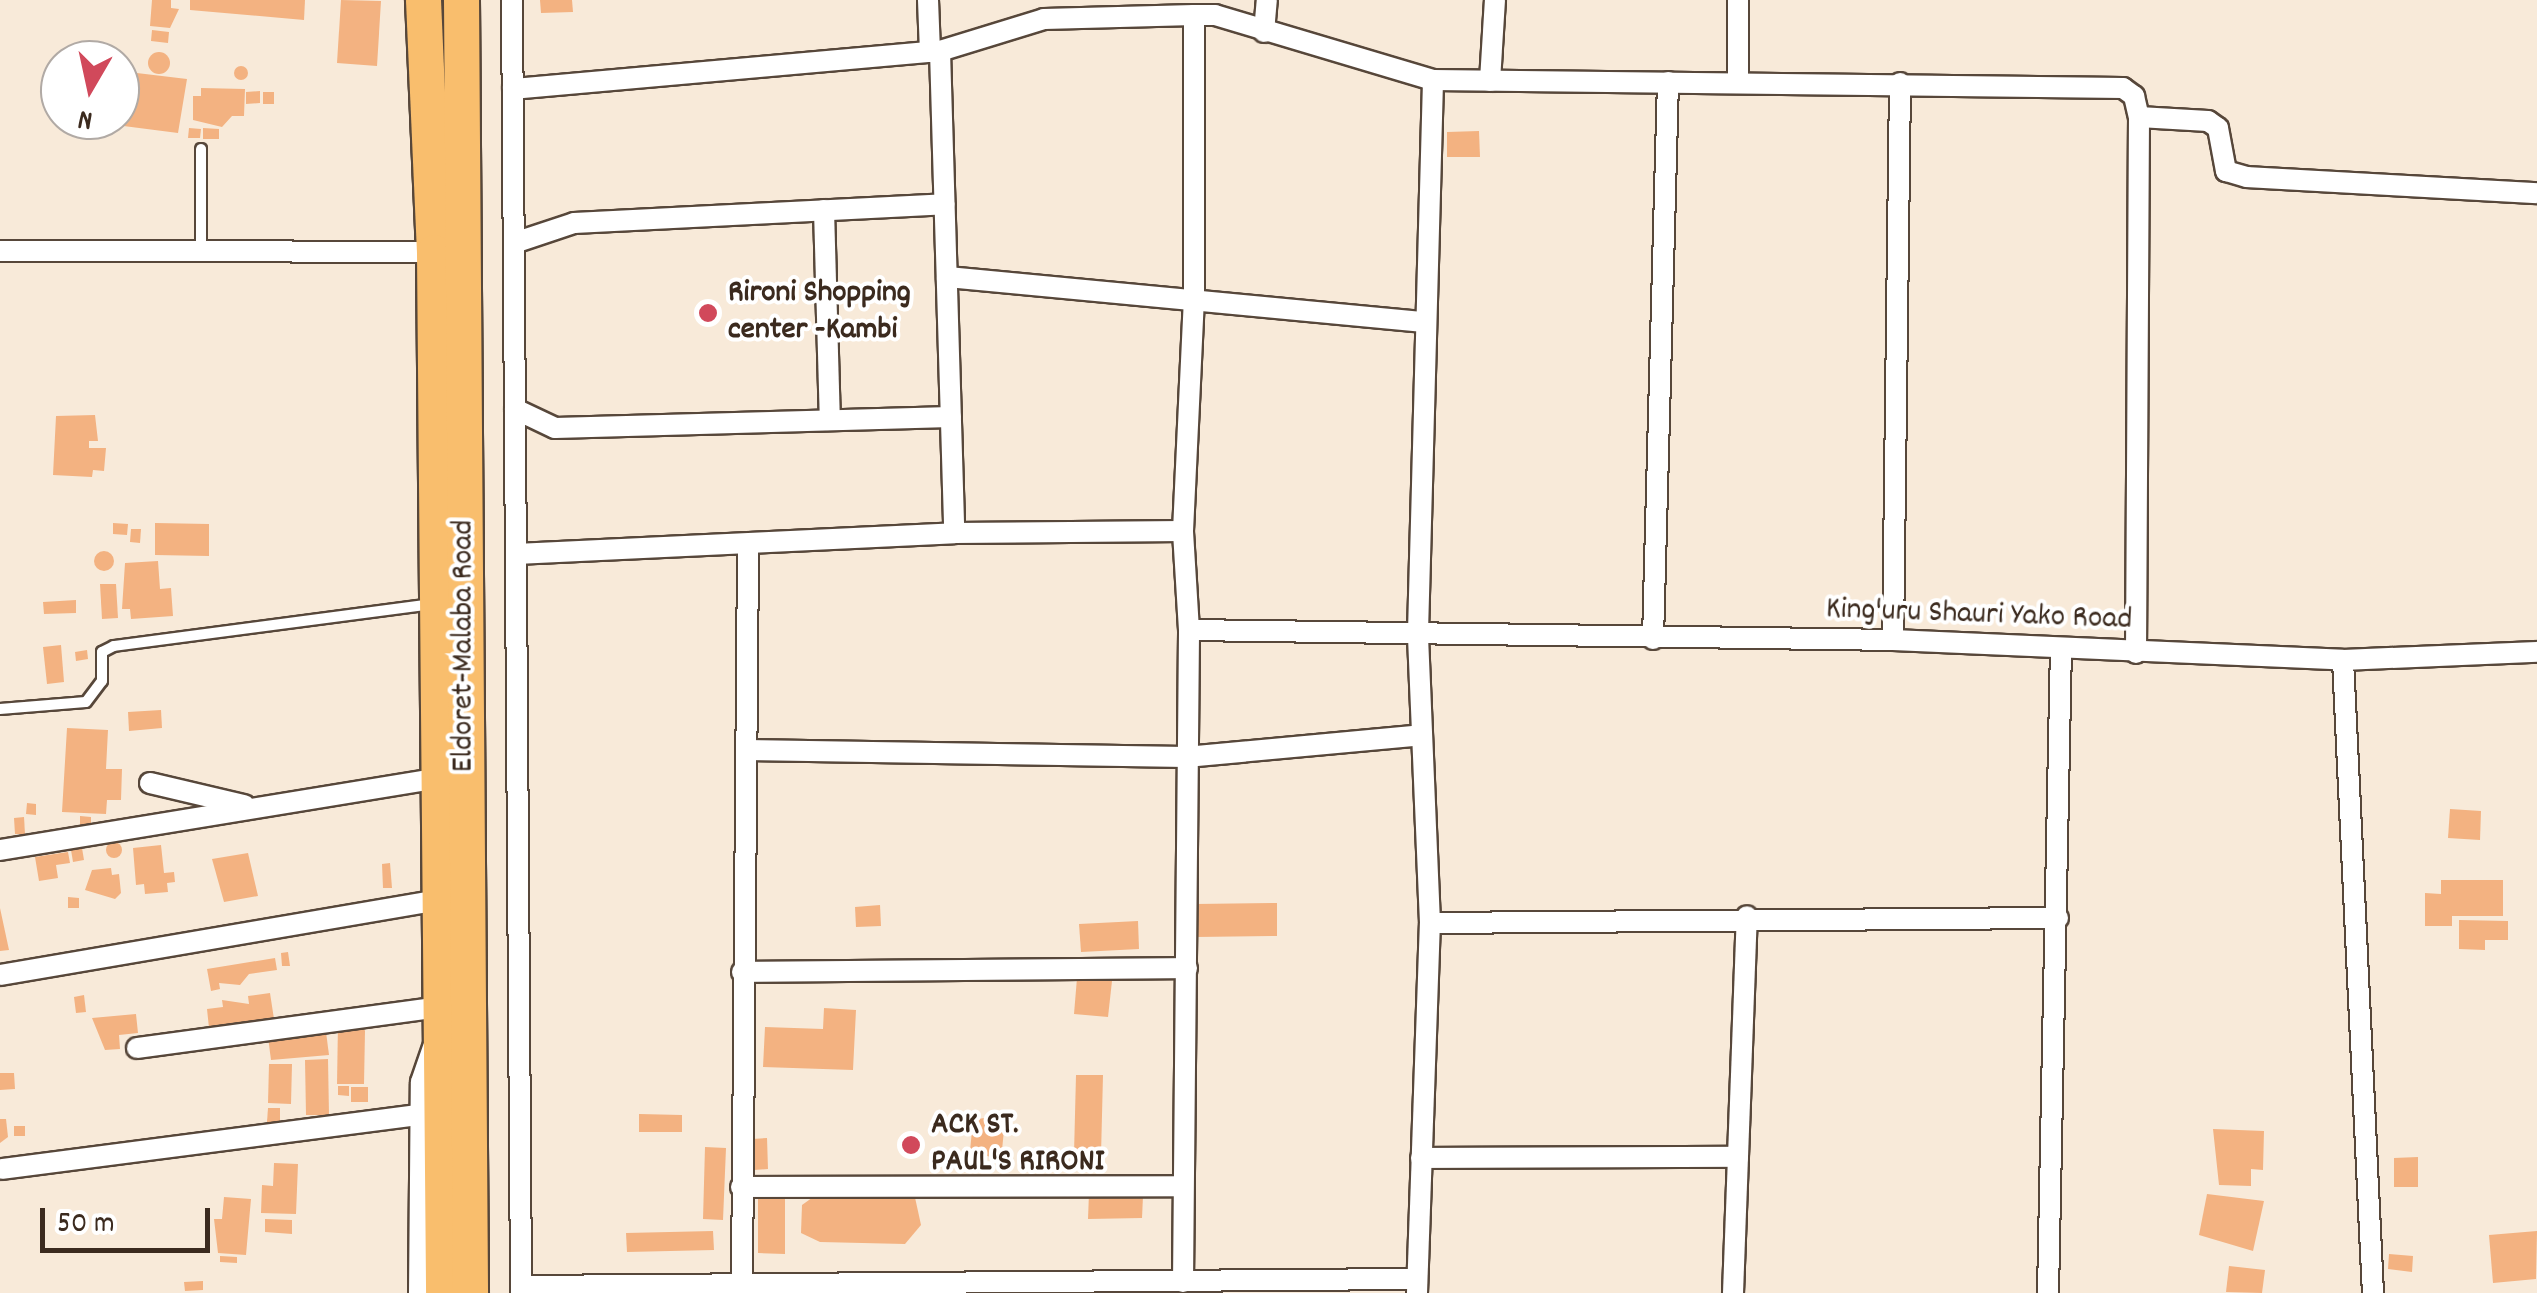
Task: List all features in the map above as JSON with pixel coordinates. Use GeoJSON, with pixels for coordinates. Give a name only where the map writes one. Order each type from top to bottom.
{"type":"FeatureCollection","features":[{"type":"Feature","properties":{"kind":"highway","name":"Eldoret-Malaba Road"},"geometry":{"type":"LineString","coordinates":[[423,0],[434,252],[443,1293]]}},
{"type":"Feature","properties":{"kind":"highway","name":"Eldoret-Malaba Road"},"geometry":{"type":"LineString","coordinates":[[462,0],[470,1293]]}},
{"type":"Feature","properties":{"kind":"street"},"geometry":{"type":"LineString","coordinates":[[512,0],[521,1290],[742,1281],[1417,1286],[1430,923],[1418,632],[1432,80]]}},
{"type":"Feature","properties":{"kind":"street"},"geometry":{"type":"LineString","coordinates":[[928,0],[945,204],[954,533]]}},
{"type":"Feature","properties":{"kind":"street"},"geometry":{"type":"LineString","coordinates":[[1264,32],[1267,0]]}},
{"type":"Feature","properties":{"kind":"street"},"geometry":{"type":"LineString","coordinates":[[1490,80],[1495,0]]}},
{"type":"Feature","properties":{"kind":"street"},"geometry":{"type":"LineString","coordinates":[[1738,0],[1738,82]]}},
{"type":"Feature","properties":{"kind":"street"},"geometry":{"type":"LineString","coordinates":[[513,89],[935,52],[1045,9],[1194,14],[1432,80],[2123,88],[2134,96],[2139,117],[2136,653]]}},
{"type":"Feature","properties":{"kind":"street"},"geometry":{"type":"LineString","coordinates":[[1183,1282],[1188,630],[1183,531],[1194,300],[1194,14]]}},
{"type":"Feature","properties":{"kind":"street"},"geometry":{"type":"LineString","coordinates":[[1654,638],[1668,82]]}},
{"type":"Feature","properties":{"kind":"street"},"geometry":{"type":"LineString","coordinates":[[1893,640],[1900,83]]}},
{"type":"Feature","properties":{"kind":"street"},"geometry":{"type":"LineString","coordinates":[[2139,117],[2208,121],[2218,128],[2226,171],[2247,177],[2537,193]]}},
{"type":"Feature","properties":{"kind":"street"},"geometry":{"type":"LineString","coordinates":[[514,243],[574,223],[945,204]]}},
{"type":"Feature","properties":{"kind":"street"},"geometry":{"type":"LineString","coordinates":[[824,210],[830,420]]}},
{"type":"Feature","properties":{"kind":"street"},"geometry":{"type":"LineString","coordinates":[[0,251],[434,252]]}},
{"type":"Feature","properties":{"kind":"street"},"geometry":{"type":"LineString","coordinates":[[947,277],[1424,322]]}},
{"type":"Feature","properties":{"kind":"street"},"geometry":{"type":"LineString","coordinates":[[515,409],[555,428],[951,417]]}},
{"type":"Feature","properties":{"kind":"street"},"geometry":{"type":"LineString","coordinates":[[516,554],[954,533],[1183,531]]}},
{"type":"Feature","properties":{"kind":"street"},"geometry":{"type":"LineString","coordinates":[[742,1281],[748,544]]}},
{"type":"Feature","properties":{"kind":"street","name":"King'uru Shauri Yako Road"},"geometry":{"type":"LineString","coordinates":[[1188,630],[1893,640],[2343,660],[2537,652]]}},
{"type":"Feature","properties":{"kind":"street"},"geometry":{"type":"LineString","coordinates":[[2048,1293],[2061,648]]}},
{"type":"Feature","properties":{"kind":"street"},"geometry":{"type":"LineString","coordinates":[[2343,660],[2373,1293]]}},
{"type":"Feature","properties":{"kind":"street"},"geometry":{"type":"LineString","coordinates":[[746,750],[1186,757],[1421,735]]}},
{"type":"Feature","properties":{"kind":"street"},"geometry":{"type":"LineString","coordinates":[[0,850],[438,778]]}},
{"type":"Feature","properties":{"kind":"street"},"geometry":{"type":"LineString","coordinates":[[150,783],[261,808]]}},
{"type":"Feature","properties":{"kind":"street"},"geometry":{"type":"LineString","coordinates":[[0,976],[440,900]]}},
{"type":"Feature","properties":{"kind":"street"},"geometry":{"type":"LineString","coordinates":[[1430,923],[1747,916],[2058,918]]}},
{"type":"Feature","properties":{"kind":"street"},"geometry":{"type":"LineString","coordinates":[[1733,1293],[1747,916]]}},
{"type":"Feature","properties":{"kind":"street"},"geometry":{"type":"LineString","coordinates":[[742,972],[1187,968]]}},
{"type":"Feature","properties":{"kind":"street"},"geometry":{"type":"LineString","coordinates":[[138,1048],[440,1021]]}},
{"type":"Feature","properties":{"kind":"street","name":"Eldoret-Malaba Road"},"geometry":{"type":"LineString","coordinates":[[419,1293],[420,1082],[440,1021]]}},
{"type":"Feature","properties":{"kind":"street"},"geometry":{"type":"LineString","coordinates":[[2,1170],[420,1115]]}},
{"type":"Feature","properties":{"kind":"street"},"geometry":{"type":"LineString","coordinates":[[1421,1158],[1738,1156]]}},
{"type":"Feature","properties":{"kind":"street"},"geometry":{"type":"LineString","coordinates":[[740,1186],[1183,1186]]}},
{"type":"Feature","properties":{"kind":"lane"},"geometry":{"type":"LineString","coordinates":[[201,149],[202,249]]}},
{"type":"Feature","properties":{"kind":"lane"},"geometry":{"type":"LineString","coordinates":[[0,709],[86,702],[102,681],[102,652],[114,646],[437,604]]}},
{"type":"Feature","properties":{"kind":"building"},"geometry":{"type":"Polygon","coordinates":[[[152,0],[171,0],[171,8],[179,9],[170,28],[150,26],[152,0]]]}},
{"type":"Feature","properties":{"kind":"building"},"geometry":{"type":"Polygon","coordinates":[[[190,0],[305,0],[304,20],[190,10],[190,0]]]}},
{"type":"Feature","properties":{"kind":"building"},"geometry":{"type":"Polygon","coordinates":[[[341,0],[381,1],[377,66],[337,63],[341,0]]]}},
{"type":"Feature","properties":{"kind":"building"},"geometry":{"type":"Polygon","coordinates":[[[540,0],[572,0],[573,12],[541,13],[540,0]]]}},
{"type":"Feature","properties":{"kind":"building"},"geometry":{"type":"Polygon","coordinates":[[[152,30],[169,32],[168,43],[151,41],[152,30]]]}},
{"type":"Feature","properties":{"kind":"building"},"geometry":{"type":"Polygon","coordinates":[[[159,52],[170,63],[159,74],[148,63],[159,52]]]}},
{"type":"Feature","properties":{"kind":"building"},"geometry":{"type":"Polygon","coordinates":[[[241,66],[248,73],[241,80],[234,73],[241,66]]]}},
{"type":"Feature","properties":{"kind":"building"},"geometry":{"type":"Polygon","coordinates":[[[140,73],[187,79],[178,133],[140,128],[140,73]]]}},
{"type":"Feature","properties":{"kind":"building"},"geometry":{"type":"Polygon","coordinates":[[[201,88],[245,89],[244,116],[232,116],[222,127],[193,120],[193,96],[201,96],[201,88]]]}},
{"type":"Feature","properties":{"kind":"building"},"geometry":{"type":"Polygon","coordinates":[[[260,91],[260,103],[246,104],[246,92],[260,91]]]}},
{"type":"Feature","properties":{"kind":"building"},"geometry":{"type":"Polygon","coordinates":[[[263,92],[274,92],[274,104],[263,104],[263,92]]]}},
{"type":"Feature","properties":{"kind":"building"},"geometry":{"type":"Polygon","coordinates":[[[189,128],[201,129],[200,138],[188,138],[189,128]]]}},
{"type":"Feature","properties":{"kind":"building"},"geometry":{"type":"Polygon","coordinates":[[[203,128],[219,129],[219,139],[203,139],[203,128]]]}},
{"type":"Feature","properties":{"kind":"building"},"geometry":{"type":"Polygon","coordinates":[[[1479,131],[1480,157],[1447,157],[1447,132],[1479,131]]]}},
{"type":"Feature","properties":{"kind":"building"},"geometry":{"type":"Polygon","coordinates":[[[95,415],[98,441],[89,441],[89,448],[106,448],[104,471],[93,470],[92,477],[53,475],[56,416],[95,415]]]}},
{"type":"Feature","properties":{"kind":"building"},"geometry":{"type":"Polygon","coordinates":[[[113,523],[128,524],[127,535],[113,534],[113,523]]]}},
{"type":"Feature","properties":{"kind":"building"},"geometry":{"type":"Polygon","coordinates":[[[155,523],[209,524],[209,556],[155,555],[155,523]]]}},
{"type":"Feature","properties":{"kind":"building"},"geometry":{"type":"Polygon","coordinates":[[[131,529],[141,529],[140,543],[130,542],[131,529]]]}},
{"type":"Feature","properties":{"kind":"building"},"geometry":{"type":"Polygon","coordinates":[[[104,551],[114,561],[104,571],[94,561],[104,551]]]}},
{"type":"Feature","properties":{"kind":"building"},"geometry":{"type":"Polygon","coordinates":[[[158,561],[160,589],[171,588],[173,616],[131,619],[130,609],[122,609],[125,563],[158,561]]]}},
{"type":"Feature","properties":{"kind":"building"},"geometry":{"type":"Polygon","coordinates":[[[100,584],[116,584],[118,618],[102,619],[100,584]]]}},
{"type":"Feature","properties":{"kind":"building"},"geometry":{"type":"Polygon","coordinates":[[[76,600],[76,613],[44,614],[43,602],[76,600]]]}},
{"type":"Feature","properties":{"kind":"building"},"geometry":{"type":"Polygon","coordinates":[[[61,645],[64,682],[47,684],[43,647],[61,645]]]}},
{"type":"Feature","properties":{"kind":"building"},"geometry":{"type":"Polygon","coordinates":[[[87,650],[88,659],[76,661],[75,652],[87,650]]]}},
{"type":"Feature","properties":{"kind":"building"},"geometry":{"type":"Polygon","coordinates":[[[161,710],[162,728],[129,731],[128,712],[161,710]]]}},
{"type":"Feature","properties":{"kind":"building"},"geometry":{"type":"Polygon","coordinates":[[[67,728],[108,730],[106,769],[122,769],[121,800],[107,800],[106,814],[62,812],[67,728]]]}},
{"type":"Feature","properties":{"kind":"building"},"geometry":{"type":"Polygon","coordinates":[[[27,803],[36,804],[36,815],[26,814],[27,803]]]}},
{"type":"Feature","properties":{"kind":"building"},"geometry":{"type":"Polygon","coordinates":[[[2450,809],[2481,811],[2480,840],[2448,838],[2450,809]]]}},
{"type":"Feature","properties":{"kind":"building"},"geometry":{"type":"Polygon","coordinates":[[[80,816],[91,817],[91,827],[80,827],[80,816]]]}},
{"type":"Feature","properties":{"kind":"building"},"geometry":{"type":"Polygon","coordinates":[[[24,817],[25,834],[15,834],[14,818],[24,817]]]}},
{"type":"Feature","properties":{"kind":"building"},"geometry":{"type":"Polygon","coordinates":[[[114,842],[122,850],[114,858],[106,850],[114,842]]]}},
{"type":"Feature","properties":{"kind":"building"},"geometry":{"type":"Polygon","coordinates":[[[161,845],[164,873],[174,872],[175,882],[167,883],[168,892],[145,894],[144,884],[136,885],[133,848],[161,845]]]}},
{"type":"Feature","properties":{"kind":"building"},"geometry":{"type":"Polygon","coordinates":[[[82,848],[84,860],[73,862],[71,850],[82,848]]]}},
{"type":"Feature","properties":{"kind":"building"},"geometry":{"type":"Polygon","coordinates":[[[68,852],[70,863],[56,865],[58,878],[39,881],[35,857],[68,852]]]}},
{"type":"Feature","properties":{"kind":"building"},"geometry":{"type":"Polygon","coordinates":[[[248,853],[258,896],[224,902],[212,859],[248,853]]]}},
{"type":"Feature","properties":{"kind":"building"},"geometry":{"type":"Polygon","coordinates":[[[390,863],[392,888],[383,888],[382,864],[390,863]]]}},
{"type":"Feature","properties":{"kind":"building"},"geometry":{"type":"Polygon","coordinates":[[[111,868],[112,875],[119,874],[121,893],[115,899],[85,890],[92,870],[111,868]]]}},
{"type":"Feature","properties":{"kind":"building"},"geometry":{"type":"Polygon","coordinates":[[[2441,880],[2503,880],[2503,916],[2452,916],[2452,926],[2425,926],[2425,893],[2441,894],[2441,880]]]}},
{"type":"Feature","properties":{"kind":"building"},"geometry":{"type":"Polygon","coordinates":[[[68,897],[79,898],[79,908],[68,908],[68,897]]]}},
{"type":"Feature","properties":{"kind":"building"},"geometry":{"type":"Polygon","coordinates":[[[1277,903],[1277,936],[1196,937],[1195,904],[1277,903]]]}},
{"type":"Feature","properties":{"kind":"building"},"geometry":{"type":"Polygon","coordinates":[[[880,905],[881,926],[856,927],[855,907],[880,905]]]}},
{"type":"Feature","properties":{"kind":"building"},"geometry":{"type":"Polygon","coordinates":[[[0,908],[9,950],[0,951],[0,908]]]}},
{"type":"Feature","properties":{"kind":"building"},"geometry":{"type":"Polygon","coordinates":[[[2459,920],[2508,921],[2508,940],[2485,940],[2485,950],[2459,949],[2459,920]]]}},
{"type":"Feature","properties":{"kind":"building"},"geometry":{"type":"Polygon","coordinates":[[[1138,921],[1139,949],[1081,952],[1079,924],[1138,921]]]}},
{"type":"Feature","properties":{"kind":"building"},"geometry":{"type":"Polygon","coordinates":[[[288,952],[290,966],[282,966],[281,953],[288,952]]]}},
{"type":"Feature","properties":{"kind":"building"},"geometry":{"type":"Polygon","coordinates":[[[275,958],[277,970],[249,974],[240,985],[219,983],[220,989],[211,991],[207,969],[275,958]]]}},
{"type":"Feature","properties":{"kind":"building"},"geometry":{"type":"Polygon","coordinates":[[[1077,978],[1112,981],[1108,1017],[1074,1014],[1077,978]]]}},
{"type":"Feature","properties":{"kind":"building"},"geometry":{"type":"Polygon","coordinates":[[[270,993],[274,1019],[209,1028],[207,1009],[223,1007],[222,1000],[249,1004],[248,996],[270,993]]]}},
{"type":"Feature","properties":{"kind":"building"},"geometry":{"type":"Polygon","coordinates":[[[84,995],[86,1012],[76,1013],[74,997],[84,995]]]}},
{"type":"Feature","properties":{"kind":"building"},"geometry":{"type":"Polygon","coordinates":[[[824,1008],[856,1010],[853,1070],[763,1067],[765,1027],[823,1029],[824,1008]]]}},
{"type":"Feature","properties":{"kind":"building"},"geometry":{"type":"Polygon","coordinates":[[[136,1014],[138,1033],[119,1035],[120,1049],[105,1050],[92,1018],[136,1014]]]}},
{"type":"Feature","properties":{"kind":"building"},"geometry":{"type":"Polygon","coordinates":[[[338,1023],[362,1024],[365,1031],[364,1084],[337,1084],[338,1023]]]}},
{"type":"Feature","properties":{"kind":"building"},"geometry":{"type":"Polygon","coordinates":[[[326,1032],[329,1055],[271,1060],[268,1037],[326,1032]]]}},
{"type":"Feature","properties":{"kind":"building"},"geometry":{"type":"Polygon","coordinates":[[[328,1059],[329,1115],[306,1115],[305,1060],[328,1059]]]}},
{"type":"Feature","properties":{"kind":"building"},"geometry":{"type":"Polygon","coordinates":[[[269,1064],[292,1064],[291,1104],[268,1103],[269,1064]]]}},
{"type":"Feature","properties":{"kind":"building"},"geometry":{"type":"Polygon","coordinates":[[[0,1073],[14,1073],[15,1089],[0,1090],[0,1073]]]}},
{"type":"Feature","properties":{"kind":"building"},"geometry":{"type":"Polygon","coordinates":[[[1076,1075],[1103,1075],[1101,1155],[1074,1154],[1076,1075]]]}},
{"type":"Feature","properties":{"kind":"building"},"geometry":{"type":"Polygon","coordinates":[[[338,1086],[349,1086],[349,1096],[338,1095],[338,1086]]]}},
{"type":"Feature","properties":{"kind":"building"},"geometry":{"type":"Polygon","coordinates":[[[351,1087],[368,1087],[368,1102],[351,1102],[351,1087]]]}},
{"type":"Feature","properties":{"kind":"building"},"geometry":{"type":"Polygon","coordinates":[[[268,1108],[280,1108],[280,1122],[267,1122],[268,1108]]]}},
{"type":"Feature","properties":{"kind":"building"},"geometry":{"type":"Polygon","coordinates":[[[639,1114],[682,1115],[682,1132],[639,1132],[639,1114]]]}},
{"type":"Feature","properties":{"kind":"building"},"geometry":{"type":"Polygon","coordinates":[[[0,1119],[6,1119],[8,1137],[0,1143],[0,1119]]]}},
{"type":"Feature","properties":{"kind":"building"},"geometry":{"type":"Polygon","coordinates":[[[973,1120],[1005,1120],[1001,1160],[970,1151],[973,1120]]]}},
{"type":"Feature","properties":{"kind":"building"},"geometry":{"type":"Polygon","coordinates":[[[14,1126],[25,1126],[25,1136],[14,1136],[14,1126]]]}},
{"type":"Feature","properties":{"kind":"building"},"geometry":{"type":"Polygon","coordinates":[[[2213,1129],[2264,1131],[2263,1170],[2251,1169],[2251,1186],[2219,1185],[2213,1129]]]}},
{"type":"Feature","properties":{"kind":"building"},"geometry":{"type":"Polygon","coordinates":[[[767,1138],[768,1169],[754,1170],[752,1139],[767,1138]]]}},
{"type":"Feature","properties":{"kind":"building"},"geometry":{"type":"Polygon","coordinates":[[[705,1147],[726,1148],[723,1220],[703,1219],[705,1147]]]}},
{"type":"Feature","properties":{"kind":"building"},"geometry":{"type":"Polygon","coordinates":[[[2418,1157],[2418,1187],[2394,1187],[2394,1158],[2418,1157]]]}},
{"type":"Feature","properties":{"kind":"building"},"geometry":{"type":"Polygon","coordinates":[[[274,1163],[298,1164],[296,1214],[261,1213],[262,1185],[273,1186],[274,1163]]]}},
{"type":"Feature","properties":{"kind":"building"},"geometry":{"type":"Polygon","coordinates":[[[914,1193],[921,1225],[905,1244],[820,1242],[801,1233],[802,1205],[816,1195],[914,1193]]]}},
{"type":"Feature","properties":{"kind":"building"},"geometry":{"type":"Polygon","coordinates":[[[1089,1193],[1143,1196],[1142,1218],[1088,1219],[1089,1193]]]}},
{"type":"Feature","properties":{"kind":"building"},"geometry":{"type":"Polygon","coordinates":[[[2207,1194],[2264,1201],[2253,1251],[2199,1235],[2207,1194]]]}},
{"type":"Feature","properties":{"kind":"building"},"geometry":{"type":"Polygon","coordinates":[[[224,1197],[251,1199],[246,1255],[218,1253],[214,1219],[222,1219],[224,1197]]]}},
{"type":"Feature","properties":{"kind":"building"},"geometry":{"type":"Polygon","coordinates":[[[758,1198],[785,1198],[785,1254],[758,1253],[758,1198]]]}},
{"type":"Feature","properties":{"kind":"building"},"geometry":{"type":"Polygon","coordinates":[[[265,1219],[292,1220],[292,1234],[265,1232],[265,1219]]]}},
{"type":"Feature","properties":{"kind":"building"},"geometry":{"type":"Polygon","coordinates":[[[713,1231],[714,1250],[627,1252],[626,1233],[713,1231]]]}},
{"type":"Feature","properties":{"kind":"building"},"geometry":{"type":"Polygon","coordinates":[[[2537,1231],[2536,1279],[2493,1283],[2489,1235],[2537,1231]]]}},
{"type":"Feature","properties":{"kind":"building"},"geometry":{"type":"Polygon","coordinates":[[[2389,1254],[2413,1256],[2412,1272],[2388,1269],[2389,1254]]]}},
{"type":"Feature","properties":{"kind":"building"},"geometry":{"type":"Polygon","coordinates":[[[220,1256],[237,1257],[237,1263],[220,1262],[220,1256]]]}},
{"type":"Feature","properties":{"kind":"building"},"geometry":{"type":"Polygon","coordinates":[[[2229,1266],[2265,1270],[2262,1293],[2226,1292],[2229,1266]]]}},
{"type":"Feature","properties":{"kind":"building"},"geometry":{"type":"Polygon","coordinates":[[[203,1281],[203,1290],[185,1291],[184,1282],[203,1281]]]}},
{"type":"Feature","properties":{"kind":"place","name":"Rironi Shopping center -Kambi"},"geometry":{"type":"Point","coordinates":[708,313]}},
{"type":"Feature","properties":{"kind":"place","name":"ACK ST. PAUL'S RIRONI"},"geometry":{"type":"Point","coordinates":[911,1145]}}]}
